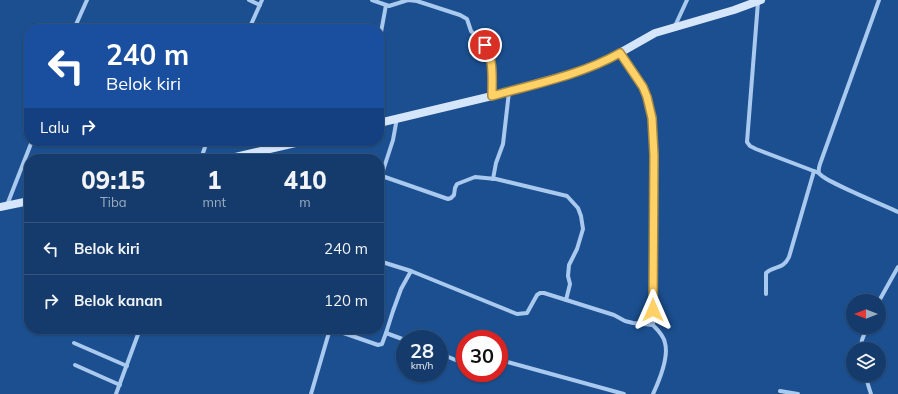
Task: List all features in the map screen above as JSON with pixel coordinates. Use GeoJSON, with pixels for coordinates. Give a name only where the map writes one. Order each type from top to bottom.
{"type":"FeatureCollection","features":[{"type":"Feature","properties":{"kind":"main road"},"geometry":{"type":"LineString","coordinates":[[384,122],[492,96],[577,72],[620,53],[648,36],[759,1]]}},
{"type":"Feature","properties":{"kind":"main road"},"geometry":{"type":"LineString","coordinates":[[248,154],[283,146]]}},
{"type":"Feature","properties":{"kind":"main road"},"geometry":{"type":"LineString","coordinates":[[4,206],[24,203]]}},
{"type":"Feature","properties":{"kind":"street"},"geometry":{"type":"LineString","coordinates":[[76,24],[87,0]]}},
{"type":"Feature","properties":{"kind":"street"},"geometry":{"type":"LineString","coordinates":[[249,0],[260,5]]}},
{"type":"Feature","properties":{"kind":"street"},"geometry":{"type":"LineString","coordinates":[[251,24],[262,0]]}},
{"type":"Feature","properties":{"kind":"street"},"geometry":{"type":"LineString","coordinates":[[372,0],[386,5],[408,0],[417,1],[460,15],[467,19],[471,31],[482,42],[488,51],[492,96]]}},
{"type":"Feature","properties":{"kind":"street"},"geometry":{"type":"LineString","coordinates":[[675,27],[687,0]]}},
{"type":"Feature","properties":{"kind":"street"},"geometry":{"type":"LineString","coordinates":[[819,173],[821,161],[879,0]]}},
{"type":"Feature","properties":{"kind":"street"},"geometry":{"type":"LineString","coordinates":[[759,1],[747,142],[750,146],[756,149],[819,173],[832,182],[898,212]]}},
{"type":"Feature","properties":{"kind":"street"},"geometry":{"type":"LineString","coordinates":[[382,24],[386,5]]}},
{"type":"Feature","properties":{"kind":"street"},"geometry":{"type":"LineString","coordinates":[[620,53],[643,87],[652,118],[654,155],[653,325],[663,338],[666,349],[663,367],[653,394]]}},
{"type":"Feature","properties":{"kind":"street"},"geometry":{"type":"LineString","coordinates":[[493,179],[496,163],[503,144],[509,91]]}},
{"type":"Feature","properties":{"kind":"street"},"geometry":{"type":"LineString","coordinates":[[384,169],[393,140],[397,118]]}},
{"type":"Feature","properties":{"kind":"street"},"geometry":{"type":"LineString","coordinates":[[4,206],[24,160]]}},
{"type":"Feature","properties":{"kind":"street"},"geometry":{"type":"LineString","coordinates":[[766,294],[766,273],[784,265],[789,256],[814,171]]}},
{"type":"Feature","properties":{"kind":"street"},"geometry":{"type":"LineString","coordinates":[[384,177],[448,199],[454,195],[457,184],[475,177],[493,179],[567,196],[578,208],[583,229],[577,249],[569,265],[568,276],[570,284],[566,300]]}},
{"type":"Feature","properties":{"kind":"street"},"geometry":{"type":"LineString","coordinates":[[384,263],[412,271],[517,314],[527,313],[537,295],[540,293],[548,294],[614,315],[633,323],[653,325]]}},
{"type":"Feature","properties":{"kind":"street"},"geometry":{"type":"LineString","coordinates":[[883,294],[898,267]]}},
{"type":"Feature","properties":{"kind":"street"},"geometry":{"type":"LineString","coordinates":[[346,334],[378,345],[382,344],[401,289],[412,271]]}},
{"type":"Feature","properties":{"kind":"street"},"geometry":{"type":"LineString","coordinates":[[386,333],[396,337]]}},
{"type":"Feature","properties":{"kind":"street"},"geometry":{"type":"LineString","coordinates":[[116,394],[138,334]]}},
{"type":"Feature","properties":{"kind":"street"},"geometry":{"type":"LineString","coordinates":[[311,394],[329,334]]}},
{"type":"Feature","properties":{"kind":"street"},"geometry":{"type":"LineString","coordinates":[[74,343],[127,366]]}},
{"type":"Feature","properties":{"kind":"street"},"geometry":{"type":"LineString","coordinates":[[508,362],[624,394]]}},
{"type":"Feature","properties":{"kind":"street"},"geometry":{"type":"LineString","coordinates":[[75,365],[120,385]]}},
{"type":"Feature","properties":{"kind":"street"},"geometry":{"type":"LineString","coordinates":[[867,382],[871,394]]}},
{"type":"Feature","properties":{"kind":"street"},"geometry":{"type":"LineString","coordinates":[[780,391],[798,394]]}},
{"type":"Feature","properties":{"kind":"route"},"geometry":{"type":"LineString","coordinates":[[485,45],[490,61],[492,96],[577,72],[620,53],[643,87],[650,106],[653,131],[653,310]]}}]}
